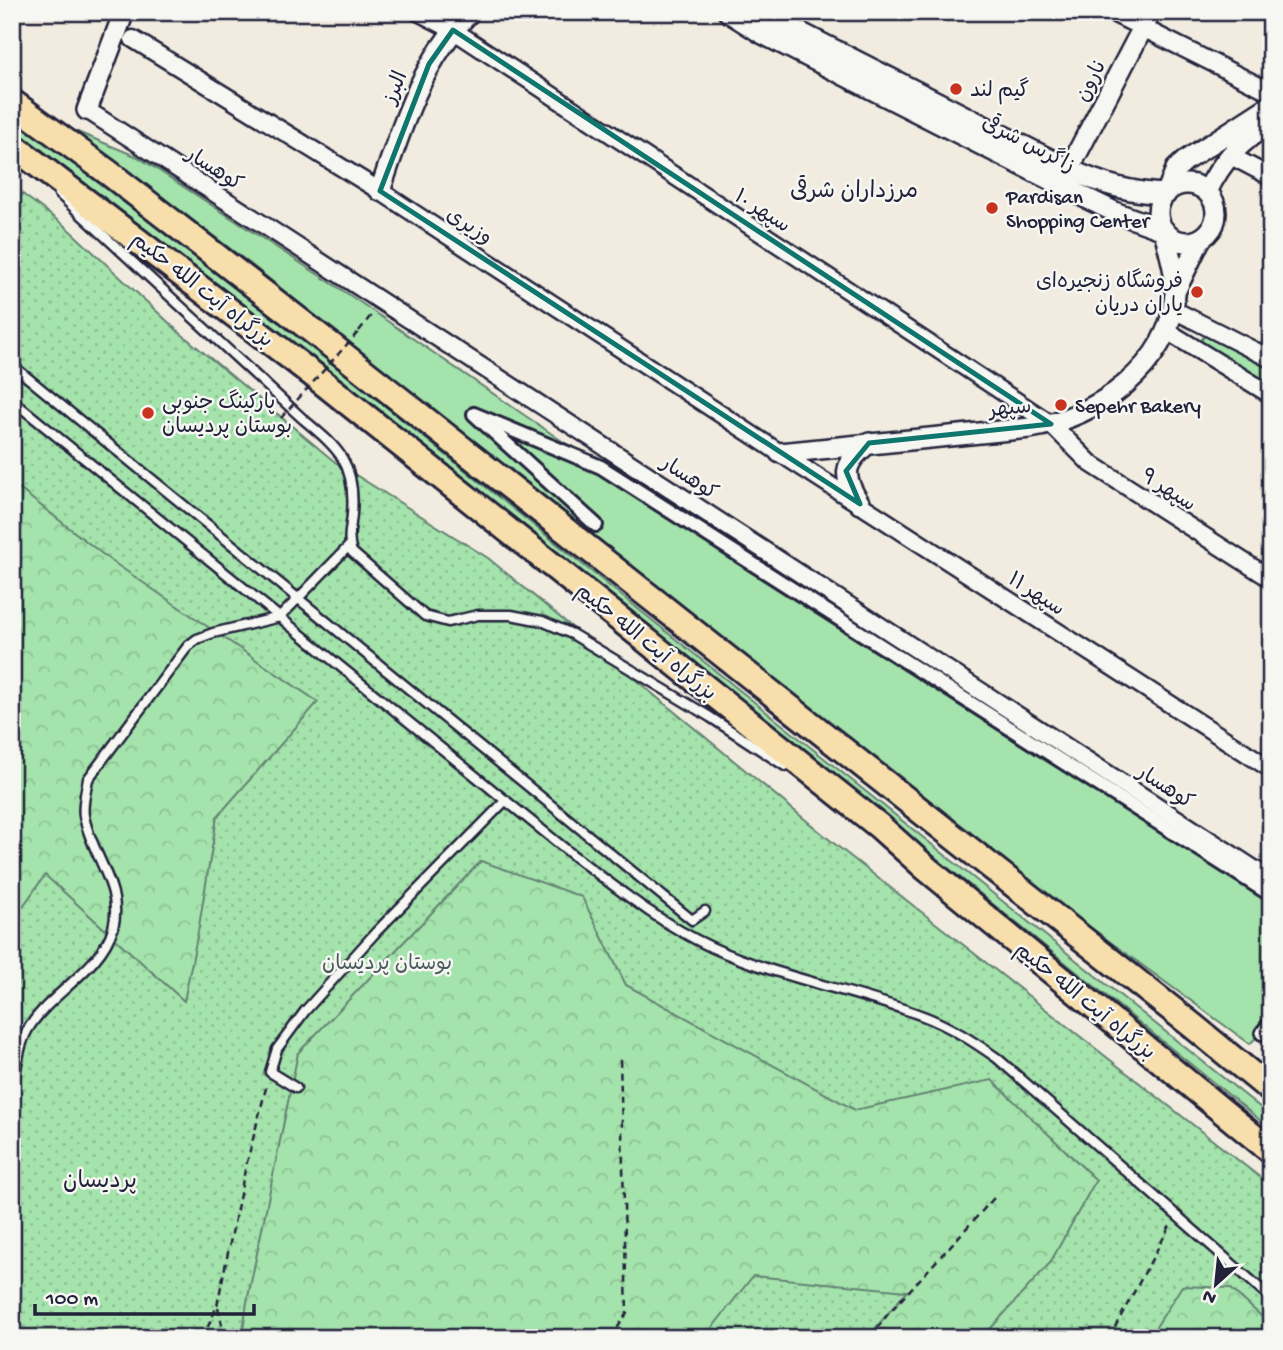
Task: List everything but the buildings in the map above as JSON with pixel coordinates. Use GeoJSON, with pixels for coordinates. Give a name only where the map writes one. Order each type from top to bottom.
{"type":"FeatureCollection","features":[{"type":"Feature","properties":{"kind":"highway","name":"بزرگراه آیت الله حکیم"},"geometry":{"type":"LineString","coordinates":[[12,102],[109,173],[332,346],[1271,1090]]}},
{"type":"Feature","properties":{"kind":"highway","name":"بزرگراه آیت الله حکیم"},"geometry":{"type":"LineString","coordinates":[[12,146],[311,373],[879,826],[927,869],[1271,1151]]}},
{"type":"Feature","properties":{"kind":"highway"},"geometry":{"type":"LineString","coordinates":[[1193,1026],[1271,1083]]}},
{"type":"Feature","properties":{"kind":"street"},"geometry":{"type":"LineString","coordinates":[[87,110],[124,12]]}},
{"type":"Feature","properties":{"kind":"street","name":"سپهر ۱۰"},"geometry":{"type":"LineString","coordinates":[[418,12],[453,30],[1051,424]]}},
{"type":"Feature","properties":{"kind":"street","name":"البرز"},"geometry":{"type":"LineString","coordinates":[[380,191],[429,64],[453,30],[470,12]]}},
{"type":"Feature","properties":{"kind":"street","name":"زاگرس شرقی"},"geometry":{"type":"LineString","coordinates":[[728,12],[761,33],[1117,213],[1164,230]]}},
{"type":"Feature","properties":{"kind":"street","name":"زاگرس شرقی"},"geometry":{"type":"LineString","coordinates":[[760,12],[1091,179],[1121,189],[1166,194]]}},
{"type":"Feature","properties":{"kind":"street"},"geometry":{"type":"LineString","coordinates":[[1111,12],[1147,20],[1271,92]]}},
{"type":"Feature","properties":{"kind":"street","name":"نارون"},"geometry":{"type":"LineString","coordinates":[[1069,169],[1147,20]]}},
{"type":"Feature","properties":{"kind":"street","name":"وزیری"},"geometry":{"type":"LineString","coordinates":[[133,39],[380,191],[780,453]]}},
{"type":"Feature","properties":{"kind":"street"},"geometry":{"type":"LineString","coordinates":[[1166,194],[1187,184],[1207,192],[1216,206],[1217,216],[1209,234],[1200,240],[1181,242],[1168,236],[1159,222],[1158,212],[1166,194],[1177,170],[1185,160],[1271,105]]}},
{"type":"Feature","properties":{"kind":"street","name":"کوهسار"},"geometry":{"type":"LineString","coordinates":[[87,110],[1271,880]]}},
{"type":"Feature","properties":{"kind":"street"},"geometry":{"type":"LineString","coordinates":[[1207,192],[1216,171],[1229,155],[1271,122]]}},
{"type":"Feature","properties":{"kind":"street"},"geometry":{"type":"LineString","coordinates":[[1212,142],[1229,155],[1271,177]]}},
{"type":"Feature","properties":{"kind":"street"},"geometry":{"type":"LineString","coordinates":[[1117,213],[1129,213],[1136,205],[1135,199],[1121,189]]}},
{"type":"Feature","properties":{"kind":"street"},"geometry":{"type":"LineString","coordinates":[[1164,230],[1175,300],[1271,359]]}},
{"type":"Feature","properties":{"kind":"street","name":"سپهر"},"geometry":{"type":"LineString","coordinates":[[780,453],[1030,428],[1051,424],[1091,408],[1123,387],[1142,367],[1167,331],[1175,300],[1200,240]]}},
{"type":"Feature","properties":{"kind":"street"},"geometry":{"type":"LineString","coordinates":[[1167,331],[1271,396]]}},
{"type":"Feature","properties":{"kind":"street"},"geometry":{"type":"LineString","coordinates":[[596,525],[474,414],[601,467],[1271,895]]}},
{"type":"Feature","properties":{"kind":"street","name":"سپهر ۹"},"geometry":{"type":"LineString","coordinates":[[1051,424],[1090,463],[1271,579]]}},
{"type":"Feature","properties":{"kind":"street"},"geometry":{"type":"LineString","coordinates":[[860,504],[847,481],[846,471],[850,461],[869,443]]}},
{"type":"Feature","properties":{"kind":"street","name":"سپهر ۱۱"},"geometry":{"type":"LineString","coordinates":[[780,453],[1271,769]]}},
{"type":"Feature","properties":{"kind":"street"},"geometry":{"type":"LineString","coordinates":[[1262,1033],[1271,1022]]}},
{"type":"Feature","properties":{"kind":"lane"},"geometry":{"type":"LineString","coordinates":[[12,146],[79,214],[336,446],[345,461],[351,488],[353,506],[349,545],[357,558],[425,616],[448,622],[478,615],[511,615],[542,621],[583,641],[789,768]]}},
{"type":"Feature","properties":{"kind":"lane"},"geometry":{"type":"LineString","coordinates":[[12,365],[692,920],[705,911]]}},
{"type":"Feature","properties":{"kind":"lane"},"geometry":{"type":"LineString","coordinates":[[12,400],[574,856],[654,915],[710,946],[764,968],[925,1016],[962,1034],[997,1058],[1271,1298]]}},
{"type":"Feature","properties":{"kind":"lane"},"geometry":{"type":"LineString","coordinates":[[12,1087],[20,1048],[30,1027],[51,1001],[96,958],[112,930],[116,905],[105,868],[84,816],[88,779],[188,646],[213,633],[280,617],[349,545]]}},
{"type":"Feature","properties":{"kind":"lane"},"geometry":{"type":"LineString","coordinates":[[800,775],[879,826]]}},
{"type":"Feature","properties":{"kind":"lane"},"geometry":{"type":"LineString","coordinates":[[296,1088],[270,1072],[277,1049],[306,1011],[376,932],[506,800]]}},
{"type":"Feature","properties":{"kind":"path"},"geometry":{"type":"LineString","coordinates":[[281,418],[359,331],[381,302]]}},
{"type":"Feature","properties":{"kind":"path"},"geometry":{"type":"LineString","coordinates":[[611,1338],[627,1313],[620,1059]]}},
{"type":"Feature","properties":{"kind":"path"},"geometry":{"type":"LineString","coordinates":[[203,1338],[217,1306],[245,1170],[270,1072]]}},
{"type":"Feature","properties":{"kind":"path"},"geometry":{"type":"LineString","coordinates":[[870,1338],[888,1314],[994,1198]]}},
{"type":"Feature","properties":{"kind":"path"},"geometry":{"type":"LineString","coordinates":[[1109,1338],[1176,1214]]}},
{"type":"Feature","properties":{"kind":"path"},"geometry":{"type":"LineString","coordinates":[[217,1306],[225,1338]]}},
{"type":"Feature","properties":{"kind":"highlighted area"},"geometry":{"type":"Polygon","coordinates":[[[453,30],[1051,424],[869,443],[846,471],[860,504],[380,191],[429,64],[453,30]]]}},
{"type":"Feature","properties":{"kind":"green space"},"geometry":{"type":"Polygon","coordinates":[[[12,117],[259,305],[1271,1116],[1271,1129],[331,373],[12,128],[12,117]]]}},
{"type":"Feature","properties":{"kind":"green space"},"geometry":{"type":"Polygon","coordinates":[[[75,131],[138,157],[348,294],[581,454],[1271,896],[1271,1022],[1250,1044],[976,844],[253,266],[75,131]]]}},
{"type":"Feature","properties":{"kind":"green space","name":"بوستان پردیسان"},"geometry":{"type":"Polygon","coordinates":[[[12,186],[65,226],[179,332],[335,462],[488,558],[836,845],[1271,1186],[1271,1338],[12,1338],[12,186]]]}},
{"type":"Feature","properties":{"kind":"green space"},"geometry":{"type":"Polygon","coordinates":[[[1205,336],[1271,370],[1271,386],[1199,342],[1205,336]]]}},
{"type":"Feature","properties":{"kind":"green space"},"geometry":{"type":"Polygon","coordinates":[[[12,483],[110,560],[318,702],[217,817],[184,1001],[45,875],[12,922],[12,483]]]}},
{"type":"Feature","properties":{"kind":"green space"},"geometry":{"type":"Polygon","coordinates":[[[481,861],[582,897],[626,985],[855,1110],[992,1080],[1096,1180],[1050,1263],[982,1338],[867,1338],[907,1291],[753,1276],[704,1338],[242,1338],[298,1053],[481,861]]]}},
{"type":"Feature","properties":{"kind":"green space"},"geometry":{"type":"Polygon","coordinates":[[[1182,1286],[1230,1288],[1271,1325],[1271,1338],[1149,1338],[1182,1286]]]}},
{"type":"Feature","properties":{"kind":"place","name":"گیم لند"},"geometry":{"type":"Point","coordinates":[956,89]}},
{"type":"Feature","properties":{"kind":"place","name":"Pardisan Shopping Center"},"geometry":{"type":"Point","coordinates":[992,208]}},
{"type":"Feature","properties":{"kind":"place","name":"فروشگاه زنجیره‌ای یاران دریان"},"geometry":{"type":"Point","coordinates":[1197,292]}},
{"type":"Feature","properties":{"kind":"place","name":"Sepehr Bakery"},"geometry":{"type":"Point","coordinates":[1061,405]}},
{"type":"Feature","properties":{"kind":"place","name":"پارکینگ جنوبی بوستان پردیسان"},"geometry":{"type":"Point","coordinates":[148,413]}},
{"type":"Feature","properties":{"kind":"district","name":"مرزداران شرقی"},"geometry":{"type":"Point","coordinates":[854,189]}},
{"type":"Feature","properties":{"kind":"district","name":"پردیسان"},"geometry":{"type":"Point","coordinates":[100,1179]}}]}
